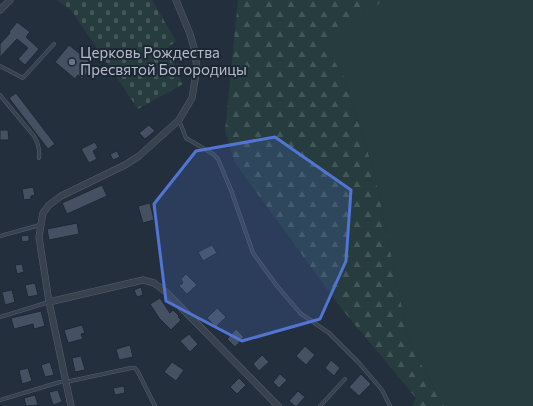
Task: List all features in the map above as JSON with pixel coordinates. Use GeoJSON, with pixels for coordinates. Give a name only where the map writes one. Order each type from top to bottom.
{"type":"FeatureCollection","features":[{"type":"Feature","properties":{"kind":"street"},"geometry":{"type":"LineString","coordinates":[[0,10],[10,0]]}},
{"type":"Feature","properties":{"kind":"street"},"geometry":{"type":"LineString","coordinates":[[71,406],[49,302],[39,238],[43,213],[49,204],[61,196],[125,165],[139,156],[179,120],[192,98],[197,68],[190,34],[176,0]]}},
{"type":"Feature","properties":{"kind":"street"},"geometry":{"type":"LineString","coordinates":[[49,302],[143,280],[154,283],[166,292],[278,406]]}},
{"type":"Feature","properties":{"kind":"lane"},"geometry":{"type":"LineString","coordinates":[[0,66],[24,78],[54,44]]}},
{"type":"Feature","properties":{"kind":"lane"},"geometry":{"type":"LineString","coordinates":[[0,95],[34,136],[37,142],[39,153],[38,158]]}},
{"type":"Feature","properties":{"kind":"lane"},"geometry":{"type":"LineString","coordinates":[[179,120],[186,138],[213,154],[218,159],[231,190],[253,253],[277,286],[300,313],[328,333],[359,363],[382,390],[390,406]]}},
{"type":"Feature","properties":{"kind":"lane"},"geometry":{"type":"LineString","coordinates":[[0,236],[40,225]]}},
{"type":"Feature","properties":{"kind":"lane"},"geometry":{"type":"LineString","coordinates":[[0,317],[49,302]]}},
{"type":"Feature","properties":{"kind":"lane"},"geometry":{"type":"LineString","coordinates":[[0,400],[60,382],[134,368],[138,372],[154,406]]}},
{"type":"Feature","properties":{"kind":"lane"},"geometry":{"type":"LineString","coordinates":[[320,406],[345,379]]}},
{"type":"Feature","properties":{"kind":"highlighted area"},"geometry":{"type":"Polygon","coordinates":[[[275,137],[351,190],[346,261],[320,319],[242,341],[166,301],[154,204],[196,151],[275,137]]]}},
{"type":"Feature","properties":{"kind":"green space"},"geometry":{"type":"Polygon","coordinates":[[[57,0],[152,0],[176,41],[167,48],[183,84],[138,109],[71,10],[57,0]]]}},
{"type":"Feature","properties":{"kind":"green space"},"geometry":{"type":"Polygon","coordinates":[[[238,0],[384,0],[324,44],[344,77],[374,172],[409,342],[444,406],[412,406],[416,398],[341,308],[235,163],[225,131],[238,0]]]}},
{"type":"Feature","properties":{"kind":"green space"},"geometry":{"type":"Polygon","coordinates":[[[384,0],[533,0],[533,406],[444,406],[409,342],[374,172],[344,77],[323,44],[384,0]]]}},
{"type":"Feature","properties":{"kind":"building"},"geometry":{"type":"Polygon","coordinates":[[[17,22],[30,32],[26,37],[39,49],[25,65],[18,59],[28,48],[17,39],[0,57],[0,44],[17,22]]]}},
{"type":"Feature","properties":{"kind":"building","name":"Церковь Рождества Пресвятой Богородицы"},"geometry":{"type":"Polygon","coordinates":[[[69,45],[90,62],[86,67],[90,70],[82,79],[78,75],[75,79],[55,62],[69,45]]]}},
{"type":"Feature","properties":{"kind":"building"},"geometry":{"type":"Polygon","coordinates":[[[16,93],[55,144],[48,149],[9,98],[16,93]]]}},
{"type":"Feature","properties":{"kind":"building"},"geometry":{"type":"Polygon","coordinates":[[[149,125],[155,131],[145,139],[139,133],[149,125]]]}},
{"type":"Feature","properties":{"kind":"building"},"geometry":{"type":"Polygon","coordinates":[[[0,130],[8,130],[9,140],[0,140],[0,130]]]}},
{"type":"Feature","properties":{"kind":"building"},"geometry":{"type":"Polygon","coordinates":[[[95,142],[98,148],[93,151],[97,159],[89,163],[81,149],[95,142]]]}},
{"type":"Feature","properties":{"kind":"building"},"geometry":{"type":"Polygon","coordinates":[[[117,151],[120,157],[113,160],[110,154],[117,151]]]}},
{"type":"Feature","properties":{"kind":"building"},"geometry":{"type":"Polygon","coordinates":[[[102,185],[107,196],[67,214],[62,203],[102,185]]]}},
{"type":"Feature","properties":{"kind":"building"},"geometry":{"type":"Polygon","coordinates":[[[33,187],[35,195],[31,196],[31,199],[24,200],[22,189],[33,187]]]}},
{"type":"Feature","properties":{"kind":"building"},"geometry":{"type":"Polygon","coordinates":[[[150,203],[154,220],[143,223],[138,206],[150,203]]]}},
{"type":"Feature","properties":{"kind":"building"},"geometry":{"type":"Polygon","coordinates":[[[77,223],[79,234],[49,240],[47,229],[77,223]]]}},
{"type":"Feature","properties":{"kind":"building"},"geometry":{"type":"Polygon","coordinates":[[[29,235],[29,241],[22,242],[21,236],[29,235]]]}},
{"type":"Feature","properties":{"kind":"building"},"geometry":{"type":"Polygon","coordinates":[[[212,245],[217,253],[203,261],[198,252],[212,245]]]}},
{"type":"Feature","properties":{"kind":"building"},"geometry":{"type":"Polygon","coordinates":[[[22,264],[24,272],[17,274],[15,265],[22,264]]]}},
{"type":"Feature","properties":{"kind":"building"},"geometry":{"type":"Polygon","coordinates":[[[186,274],[197,285],[187,294],[179,286],[183,283],[181,279],[186,274]]]}},
{"type":"Feature","properties":{"kind":"building"},"geometry":{"type":"Polygon","coordinates":[[[35,283],[38,295],[28,297],[25,285],[35,283]]]}},
{"type":"Feature","properties":{"kind":"building"},"geometry":{"type":"Polygon","coordinates":[[[141,287],[143,295],[137,297],[134,290],[141,287]]]}},
{"type":"Feature","properties":{"kind":"building"},"geometry":{"type":"Polygon","coordinates":[[[12,290],[15,302],[5,305],[2,292],[12,290]]]}},
{"type":"Feature","properties":{"kind":"building"},"geometry":{"type":"Polygon","coordinates":[[[160,298],[170,313],[173,310],[181,320],[171,330],[159,318],[150,304],[160,298]]]}},
{"type":"Feature","properties":{"kind":"building"},"geometry":{"type":"Polygon","coordinates":[[[217,308],[226,317],[216,327],[207,318],[217,308]]]}},
{"type":"Feature","properties":{"kind":"building"},"geometry":{"type":"Polygon","coordinates":[[[41,311],[45,326],[34,329],[33,324],[14,329],[11,318],[41,311]]]}},
{"type":"Feature","properties":{"kind":"building"},"geometry":{"type":"Polygon","coordinates":[[[82,325],[85,333],[81,334],[83,339],[68,343],[64,330],[82,325]]]}},
{"type":"Feature","properties":{"kind":"building"},"geometry":{"type":"Polygon","coordinates":[[[236,329],[244,337],[235,347],[227,339],[236,329]]]}},
{"type":"Feature","properties":{"kind":"building"},"geometry":{"type":"Polygon","coordinates":[[[189,334],[198,344],[190,352],[180,341],[189,334]]]}},
{"type":"Feature","properties":{"kind":"building"},"geometry":{"type":"Polygon","coordinates":[[[130,345],[133,357],[119,360],[116,349],[130,345]]]}},
{"type":"Feature","properties":{"kind":"building"},"geometry":{"type":"Polygon","coordinates":[[[305,346],[315,355],[306,365],[296,356],[305,346]]]}},
{"type":"Feature","properties":{"kind":"building"},"geometry":{"type":"Polygon","coordinates":[[[262,355],[269,362],[259,371],[253,364],[262,355]]]}},
{"type":"Feature","properties":{"kind":"building"},"geometry":{"type":"Polygon","coordinates":[[[81,356],[85,370],[75,372],[72,358],[81,356]]]}},
{"type":"Feature","properties":{"kind":"building"},"geometry":{"type":"Polygon","coordinates":[[[331,360],[340,368],[334,376],[325,368],[331,360]]]}},
{"type":"Feature","properties":{"kind":"building"},"geometry":{"type":"Polygon","coordinates":[[[50,362],[54,375],[45,377],[41,365],[50,362]]]}},
{"type":"Feature","properties":{"kind":"building"},"geometry":{"type":"Polygon","coordinates":[[[172,362],[184,370],[176,381],[164,372],[172,362]]]}},
{"type":"Feature","properties":{"kind":"building"},"geometry":{"type":"Polygon","coordinates":[[[28,368],[32,381],[22,384],[19,370],[28,368]]]}},
{"type":"Feature","properties":{"kind":"building"},"geometry":{"type":"Polygon","coordinates":[[[280,374],[287,380],[279,388],[273,382],[280,374]]]}},
{"type":"Feature","properties":{"kind":"building"},"geometry":{"type":"Polygon","coordinates":[[[361,374],[371,384],[359,396],[349,387],[361,374]]]}},
{"type":"Feature","properties":{"kind":"building"},"geometry":{"type":"Polygon","coordinates":[[[239,378],[246,385],[237,394],[230,387],[239,378]]]}},
{"type":"Feature","properties":{"kind":"building"},"geometry":{"type":"Polygon","coordinates":[[[124,386],[125,393],[115,395],[113,388],[124,386]]]}},
{"type":"Feature","properties":{"kind":"building"},"geometry":{"type":"Polygon","coordinates":[[[58,390],[62,402],[53,405],[49,392],[58,390]]]}},
{"type":"Feature","properties":{"kind":"building"},"geometry":{"type":"Polygon","coordinates":[[[298,391],[305,397],[297,406],[295,406],[289,401],[298,391]]]}},
{"type":"Feature","properties":{"kind":"building"},"geometry":{"type":"Polygon","coordinates":[[[35,395],[38,405],[26,406],[24,398],[35,395]]]}},
{"type":"Feature","properties":{"kind":"place","name":"Церковь Рождества Пресвятой Богородицы"},"geometry":{"type":"Point","coordinates":[72,62]}}]}
